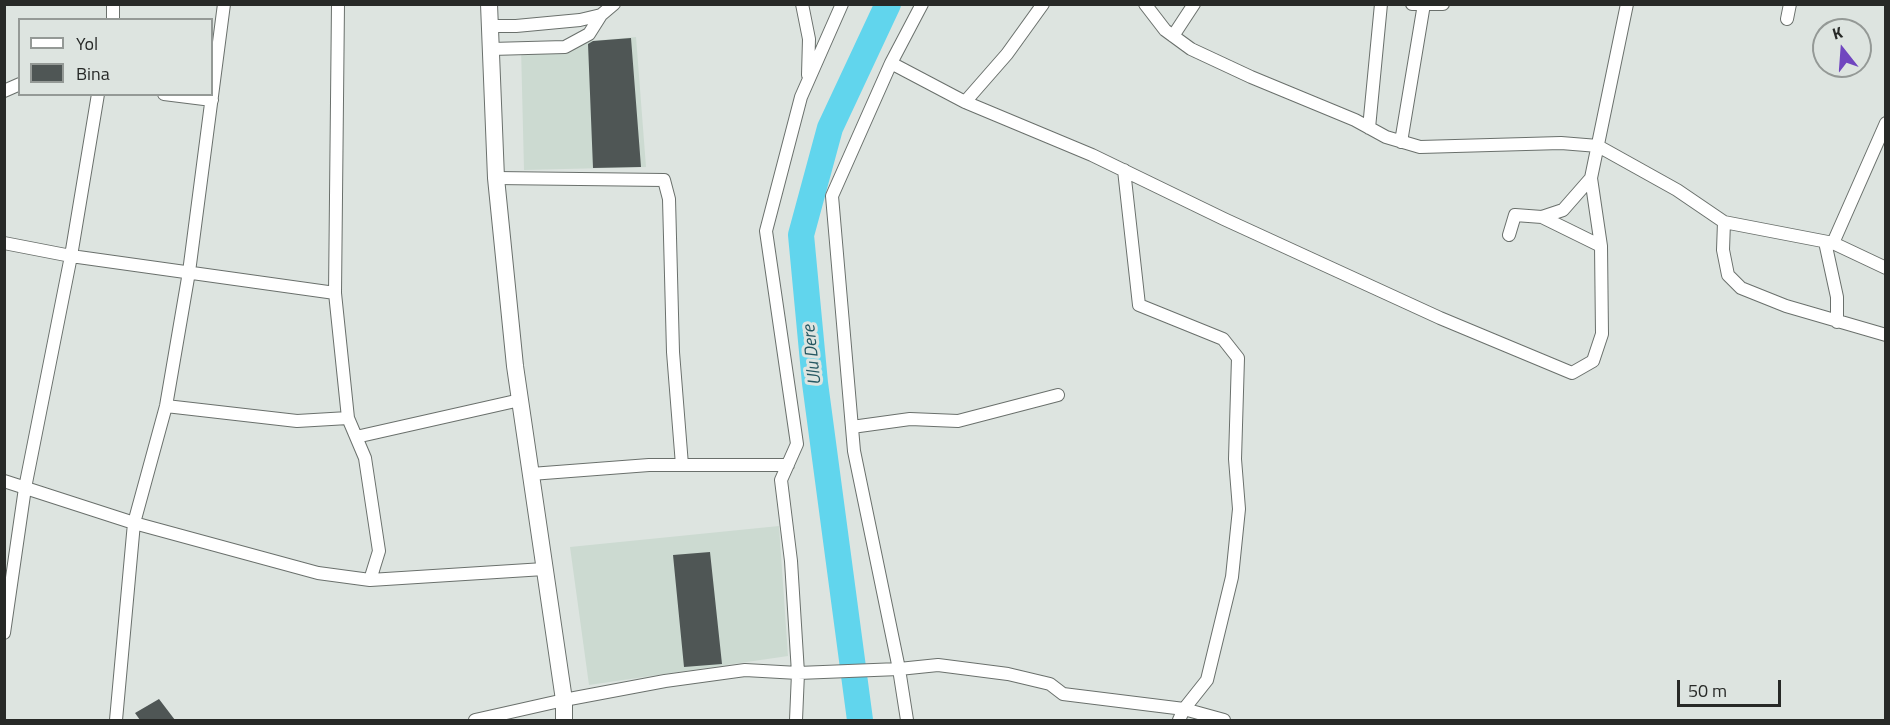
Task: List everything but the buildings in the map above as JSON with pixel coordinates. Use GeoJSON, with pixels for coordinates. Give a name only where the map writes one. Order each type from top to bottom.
{"type":"FeatureCollection","features":[{"type":"Feature","properties":{"kind":"main road"},"geometry":{"type":"LineString","coordinates":[[489,4],[496,178],[520,400],[564,700],[564,720]]}},
{"type":"Feature","properties":{"kind":"street"},"geometry":{"type":"LineString","coordinates":[[213,92],[224,4]]}},
{"type":"Feature","properties":{"kind":"street"},"geometry":{"type":"LineString","coordinates":[[338,4],[334,293],[348,418],[365,458],[379,551],[370,580]]}},
{"type":"Feature","properties":{"kind":"street"},"geometry":{"type":"LineString","coordinates":[[491,49],[565,47],[588,34],[601,15],[614,4]]}},
{"type":"Feature","properties":{"kind":"street"},"geometry":{"type":"LineString","coordinates":[[802,4],[809,39],[808,82]]}},
{"type":"Feature","properties":{"kind":"street"},"geometry":{"type":"LineString","coordinates":[[796,720],[798,673],[791,561],[781,480],[797,444],[766,231],[801,97],[842,4]]}},
{"type":"Feature","properties":{"kind":"street"},"geometry":{"type":"LineString","coordinates":[[907,720],[854,452],[832,196],[891,63],[922,4]]}},
{"type":"Feature","properties":{"kind":"street"},"geometry":{"type":"LineString","coordinates":[[965,102],[1007,54],[1043,4]]}},
{"type":"Feature","properties":{"kind":"street"},"geometry":{"type":"LineString","coordinates":[[1145,4],[1173,36],[1191,49],[1386,137],[1420,147],[1442,148],[1561,143],[1598,146],[1677,190],[1724,222],[1829,243],[1886,268]]}},
{"type":"Feature","properties":{"kind":"street"},"geometry":{"type":"LineString","coordinates":[[1173,36],[1194,4]]}},
{"type":"Feature","properties":{"kind":"street"},"geometry":{"type":"LineString","coordinates":[[1369,128],[1381,4]]}},
{"type":"Feature","properties":{"kind":"street"},"geometry":{"type":"LineString","coordinates":[[1401,142],[1420,5],[1443,4]]}},
{"type":"Feature","properties":{"kind":"street"},"geometry":{"type":"LineString","coordinates":[[891,63],[965,102],[1124,170],[1440,318],[1572,373],[1593,361],[1602,334],[1601,246],[1591,178],[1627,4]]}},
{"type":"Feature","properties":{"kind":"street"},"geometry":{"type":"LineString","coordinates":[[1788,19],[1790,4]]}},
{"type":"Feature","properties":{"kind":"street"},"geometry":{"type":"LineString","coordinates":[[490,26],[550,24],[601,15]]}},
{"type":"Feature","properties":{"kind":"street"},"geometry":{"type":"LineString","coordinates":[[4,91],[18,85]]}},
{"type":"Feature","properties":{"kind":"street"},"geometry":{"type":"LineString","coordinates":[[4,633],[25,488],[71,256],[98,96]]}},
{"type":"Feature","properties":{"kind":"street"},"geometry":{"type":"LineString","coordinates":[[180,96],[212,100]]}},
{"type":"Feature","properties":{"kind":"street"},"geometry":{"type":"LineString","coordinates":[[116,720],[134,523],[166,405],[189,272],[212,96]]}},
{"type":"Feature","properties":{"kind":"street"},"geometry":{"type":"LineString","coordinates":[[1837,322],[1837,297],[1829,243],[1886,123]]}},
{"type":"Feature","properties":{"kind":"street"},"geometry":{"type":"LineString","coordinates":[[1124,170],[1139,304],[1223,339],[1238,358],[1235,459],[1239,509],[1232,577],[1207,680],[1181,715]]}},
{"type":"Feature","properties":{"kind":"street"},"geometry":{"type":"LineString","coordinates":[[496,178],[664,180],[669,199],[673,352],[682,465]]}},
{"type":"Feature","properties":{"kind":"street"},"geometry":{"type":"LineString","coordinates":[[1542,217],[1563,210],[1591,178]]}},
{"type":"Feature","properties":{"kind":"street"},"geometry":{"type":"LineString","coordinates":[[1509,235],[1515,215],[1542,217],[1601,246]]}},
{"type":"Feature","properties":{"kind":"street"},"geometry":{"type":"LineString","coordinates":[[1724,222],[1723,250],[1728,275],[1742,288],[1786,306],[1886,335]]}},
{"type":"Feature","properties":{"kind":"street"},"geometry":{"type":"LineString","coordinates":[[4,243],[71,256],[334,293]]}},
{"type":"Feature","properties":{"kind":"street"},"geometry":{"type":"LineString","coordinates":[[852,427],[909,419],[958,421],[1058,395]]}},
{"type":"Feature","properties":{"kind":"street"},"geometry":{"type":"LineString","coordinates":[[356,437],[520,400]]}},
{"type":"Feature","properties":{"kind":"street"},"geometry":{"type":"LineString","coordinates":[[166,405],[297,421],[348,418]]}},
{"type":"Feature","properties":{"kind":"street"},"geometry":{"type":"LineString","coordinates":[[531,474],[682,465],[788,465]]}},
{"type":"Feature","properties":{"kind":"street"},"geometry":{"type":"LineString","coordinates":[[4,481],[134,523],[318,573],[370,580],[544,569]]}},
{"type":"Feature","properties":{"kind":"street"},"geometry":{"type":"LineString","coordinates":[[475,720],[665,681],[745,670],[798,673],[938,665],[1008,674],[1050,684],[1063,694],[1181,715],[1224,720]]}},
{"type":"Feature","properties":{"kind":"shaded area"},"geometry":{"type":"Polygon","coordinates":[[[636,37],[646,167],[524,170],[521,47],[636,37]]]}},
{"type":"Feature","properties":{"kind":"shaded area"},"geometry":{"type":"Polygon","coordinates":[[[779,526],[788,656],[589,685],[570,547],[779,526]]]}},
{"type":"Feature","properties":{"kind":"waterway","name":"Ulu Dere"},"geometry":{"type":"LineString","coordinates":[[860,720],[815,383],[801,235],[830,128],[888,4]]}}]}
